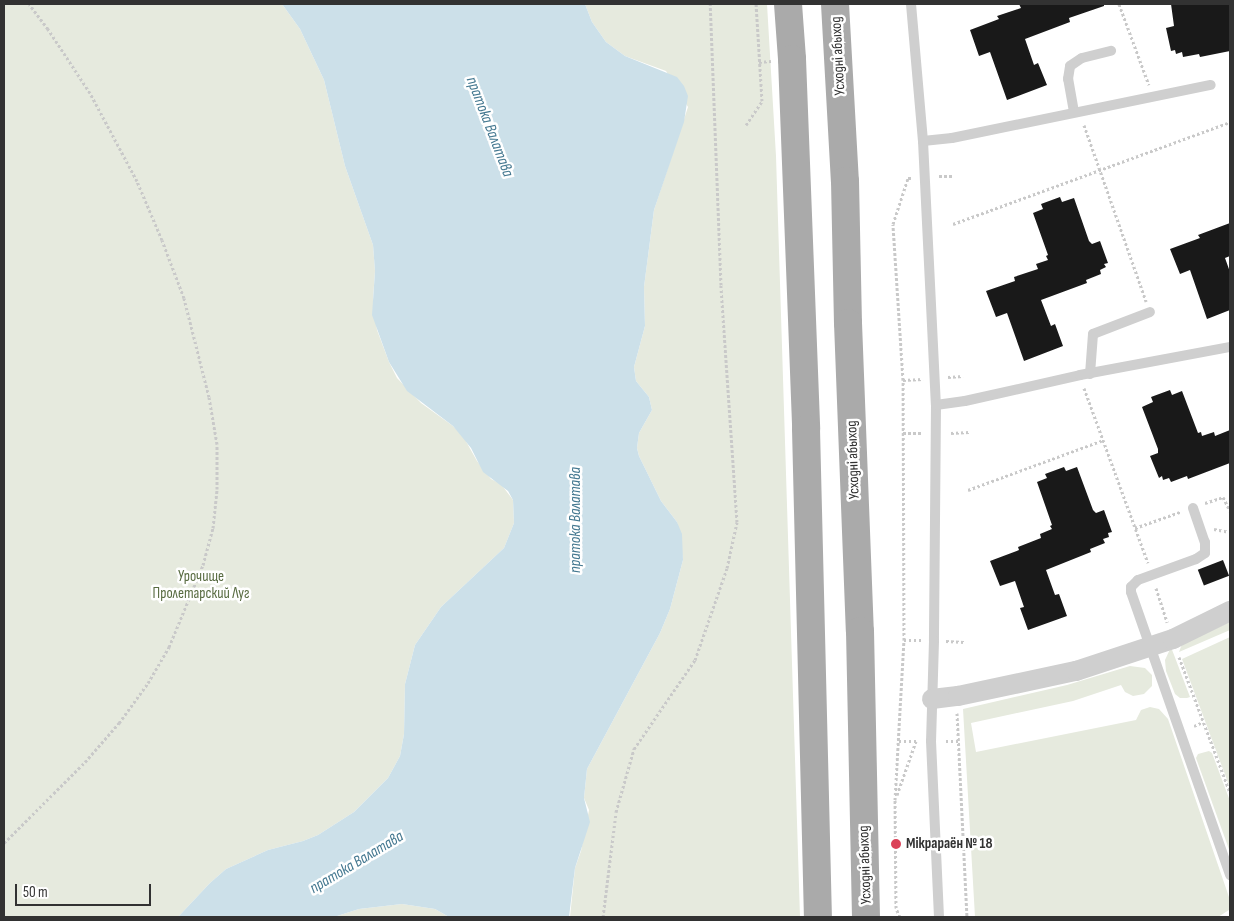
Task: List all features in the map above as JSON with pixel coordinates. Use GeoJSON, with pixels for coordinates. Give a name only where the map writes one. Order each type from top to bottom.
{"type":"FeatureCollection","features":[{"type":"Feature","properties":{"kind":"main road"},"geometry":{"type":"LineString","coordinates":[[788,4],[792,59],[806,429],[818,917]]}},
{"type":"Feature","properties":{"kind":"main road","name":"Усходні абыход"},"geometry":{"type":"LineString","coordinates":[[835,4],[845,181],[848,323],[860,631],[866,917]]}},
{"type":"Feature","properties":{"kind":"street"},"geometry":{"type":"LineString","coordinates":[[932,698],[958,696],[1076,671],[1151,647],[1230,611]]}},
{"type":"Feature","properties":{"kind":"lane"},"geometry":{"type":"LineString","coordinates":[[911,4],[923,141],[936,404],[931,741],[938,917]]}},
{"type":"Feature","properties":{"kind":"lane"},"geometry":{"type":"LineString","coordinates":[[1076,111],[1068,79],[1070,66],[1082,58],[1111,51]]}},
{"type":"Feature","properties":{"kind":"lane"},"geometry":{"type":"LineString","coordinates":[[923,141],[952,138],[1076,111],[1211,85]]}},
{"type":"Feature","properties":{"kind":"lane"},"geometry":{"type":"LineString","coordinates":[[1090,374],[1093,334],[1150,312]]}},
{"type":"Feature","properties":{"kind":"lane"},"geometry":{"type":"LineString","coordinates":[[936,404],[965,401],[1230,347]]}},
{"type":"Feature","properties":{"kind":"lane"},"geometry":{"type":"LineString","coordinates":[[1193,508],[1205,542],[1205,553],[1196,559],[1138,580],[1131,587],[1230,875]]}},
{"type":"Feature","properties":{"kind":"path"},"geometry":{"type":"LineString","coordinates":[[4,842],[85,762],[119,723],[148,683],[169,647],[203,565],[213,528],[217,490],[217,444],[207,388],[184,298],[162,240],[137,181],[90,93],[48,28],[29,4]]}},
{"type":"Feature","properties":{"kind":"path"},"geometry":{"type":"LineString","coordinates":[[603,917],[616,812],[634,749],[695,660],[727,568],[737,522],[721,285],[710,4]]}},
{"type":"Feature","properties":{"kind":"path"},"geometry":{"type":"LineString","coordinates":[[746,124],[762,101],[756,4]]}},
{"type":"Feature","properties":{"kind":"path"},"geometry":{"type":"LineString","coordinates":[[1119,4],[1153,96]]}},
{"type":"Feature","properties":{"kind":"path"},"geometry":{"type":"LineString","coordinates":[[1076,111],[1150,312]]}},
{"type":"Feature","properties":{"kind":"path"},"geometry":{"type":"LineString","coordinates":[[953,224],[1230,122]]}},
{"type":"Feature","properties":{"kind":"path"},"geometry":{"type":"LineString","coordinates":[[938,176],[952,176]]}},
{"type":"Feature","properties":{"kind":"path"},"geometry":{"type":"LineString","coordinates":[[900,917],[896,908],[895,800],[904,640],[903,380],[893,224],[908,178],[914,178]]}},
{"type":"Feature","properties":{"kind":"path"},"geometry":{"type":"LineString","coordinates":[[948,377],[963,376]]}},
{"type":"Feature","properties":{"kind":"path"},"geometry":{"type":"LineString","coordinates":[[903,380],[923,378]]}},
{"type":"Feature","properties":{"kind":"path"},"geometry":{"type":"LineString","coordinates":[[952,432],[969,432]]}},
{"type":"Feature","properties":{"kind":"path"},"geometry":{"type":"LineString","coordinates":[[903,433],[922,433]]}},
{"type":"Feature","properties":{"kind":"path"},"geometry":{"type":"LineString","coordinates":[[968,490],[1103,440]]}},
{"type":"Feature","properties":{"kind":"path"},"geometry":{"type":"LineString","coordinates":[[904,640],[921,640]]}},
{"type":"Feature","properties":{"kind":"path"},"geometry":{"type":"LineString","coordinates":[[946,641],[964,642]]}},
{"type":"Feature","properties":{"kind":"path"},"geometry":{"type":"LineString","coordinates":[[957,709],[967,917]]}},
{"type":"Feature","properties":{"kind":"path"},"geometry":{"type":"LineString","coordinates":[[1194,726],[1204,722]]}},
{"type":"Feature","properties":{"kind":"path"},"geometry":{"type":"LineString","coordinates":[[895,800],[916,741],[899,741]]}},
{"type":"Feature","properties":{"kind":"path"},"geometry":{"type":"LineString","coordinates":[[946,741],[958,741]]}},
{"type":"Feature","properties":{"kind":"green space","name":"Урочище Пролетарский Луг"},"geometry":{"type":"Polygon","coordinates":[[[4,4],[282,4],[300,29],[324,80],[345,166],[373,245],[375,271],[373,299],[377,330],[389,362],[397,378],[421,403],[453,426],[463,436],[477,461],[491,479],[501,484],[513,500],[514,523],[504,548],[441,607],[415,645],[405,684],[404,734],[400,756],[388,778],[354,812],[318,835],[268,850],[226,869],[178,917],[4,917],[4,4]]]}},
{"type":"Feature","properties":{"kind":"green space"},"geometry":{"type":"Polygon","coordinates":[[[585,4],[767,4],[776,156],[800,917],[570,917],[575,868],[581,851],[589,810],[584,798],[587,769],[660,633],[670,609],[683,560],[677,522],[661,501],[639,456],[637,448],[639,433],[652,410],[649,397],[636,381],[634,367],[645,326],[644,287],[654,210],[688,107],[666,71],[625,56],[606,42],[592,22],[585,4]]]}},
{"type":"Feature","properties":{"kind":"green space"},"geometry":{"type":"Polygon","coordinates":[[[1230,622],[1230,630],[1179,652],[1182,644],[1230,622]]]}},
{"type":"Feature","properties":{"kind":"green space"},"geometry":{"type":"Polygon","coordinates":[[[1230,637],[1230,788],[1182,659],[1230,637]]]}},
{"type":"Feature","properties":{"kind":"green space"},"geometry":{"type":"Polygon","coordinates":[[[1171,647],[1190,697],[1180,698],[1175,694],[1166,671],[1165,660],[1171,647]]]}},
{"type":"Feature","properties":{"kind":"green space"},"geometry":{"type":"Polygon","coordinates":[[[1130,666],[1145,668],[1152,675],[1152,686],[1144,694],[1133,696],[1125,692],[1121,685],[1073,701],[971,723],[976,752],[1136,720],[1141,710],[1150,707],[1159,709],[1168,719],[1230,900],[1229,910],[1218,917],[975,917],[963,709],[1067,685],[1130,666]]]}},
{"type":"Feature","properties":{"kind":"green space"},"geometry":{"type":"Polygon","coordinates":[[[1209,751],[1212,753],[1230,801],[1230,852],[1196,758],[1198,754],[1209,751]]]}},
{"type":"Feature","properties":{"kind":"green space"},"geometry":{"type":"Polygon","coordinates":[[[402,904],[435,909],[449,917],[334,917],[359,909],[402,904]]]}},
{"type":"Feature","properties":{"kind":"water","name":"пратока Валатава"},"geometry":{"type":"Polygon","coordinates":[[[282,4],[585,4],[592,22],[606,42],[625,56],[677,77],[684,86],[688,96],[684,122],[654,210],[644,287],[645,326],[634,367],[636,381],[649,397],[652,410],[639,433],[637,448],[639,456],[661,501],[677,522],[682,534],[683,560],[670,609],[660,633],[587,769],[584,798],[590,822],[575,868],[569,917],[449,917],[435,909],[402,904],[359,909],[334,917],[178,917],[226,869],[268,850],[318,835],[354,812],[388,778],[400,756],[404,734],[405,684],[415,645],[441,607],[504,548],[514,523],[513,500],[508,491],[483,472],[471,448],[453,426],[407,391],[389,362],[372,315],[375,271],[373,245],[345,166],[324,80],[300,29],[282,4]]]}},
{"type":"Feature","properties":{"kind":"building"},"geometry":{"type":"Polygon","coordinates":[[[1019,4],[1104,4],[1104,6],[1069,18],[1070,22],[1025,39],[1034,65],[1038,63],[1047,85],[1007,100],[990,52],[979,56],[970,30],[999,19],[997,16],[1021,8],[1019,4]]]}},
{"type":"Feature","properties":{"kind":"building"},"geometry":{"type":"Polygon","coordinates":[[[1171,4],[1230,4],[1230,51],[1200,57],[1199,54],[1183,57],[1182,52],[1176,54],[1175,50],[1171,51],[1166,28],[1174,26],[1171,4]]]}},
{"type":"Feature","properties":{"kind":"building"},"geometry":{"type":"Polygon","coordinates":[[[1060,197],[1062,202],[1074,198],[1089,241],[1092,244],[1100,241],[1108,263],[1104,264],[1106,267],[1100,270],[1101,274],[1086,280],[1087,283],[1041,300],[1051,326],[1055,324],[1063,346],[1024,361],[1007,313],[996,317],[986,291],[1015,281],[1014,277],[1038,269],[1036,264],[1048,260],[1046,256],[1048,255],[1033,213],[1043,209],[1041,204],[1060,197]]]}},
{"type":"Feature","properties":{"kind":"building"},"geometry":{"type":"Polygon","coordinates":[[[1230,223],[1230,256],[1225,258],[1230,272],[1230,310],[1207,319],[1190,270],[1180,274],[1170,249],[1200,238],[1198,235],[1230,223]]]}},
{"type":"Feature","properties":{"kind":"building"},"geometry":{"type":"Polygon","coordinates":[[[1170,390],[1172,395],[1182,391],[1198,433],[1201,432],[1202,436],[1214,432],[1215,436],[1230,430],[1230,463],[1188,479],[1187,476],[1171,482],[1169,478],[1163,480],[1162,476],[1159,478],[1150,456],[1158,453],[1158,449],[1142,407],[1153,402],[1151,397],[1170,390]]]}},
{"type":"Feature","properties":{"kind":"building"},"geometry":{"type":"Polygon","coordinates":[[[1064,467],[1066,471],[1077,467],[1093,510],[1096,513],[1104,510],[1112,532],[1108,533],[1109,537],[1103,539],[1105,543],[1090,549],[1091,552],[1046,570],[1055,595],[1059,594],[1067,616],[1028,630],[1020,608],[1024,607],[1015,581],[1000,586],[990,561],[1019,550],[1018,547],[1041,538],[1040,534],[1052,529],[1037,482],[1047,478],[1045,474],[1064,467]]]}},
{"type":"Feature","properties":{"kind":"building"},"geometry":{"type":"Polygon","coordinates":[[[1223,560],[1229,576],[1204,586],[1198,570],[1223,560]]]}},
{"type":"Feature","properties":{"kind":"place","name":"Мікрараён № 18"},"geometry":{"type":"Point","coordinates":[896,844]}}]}
